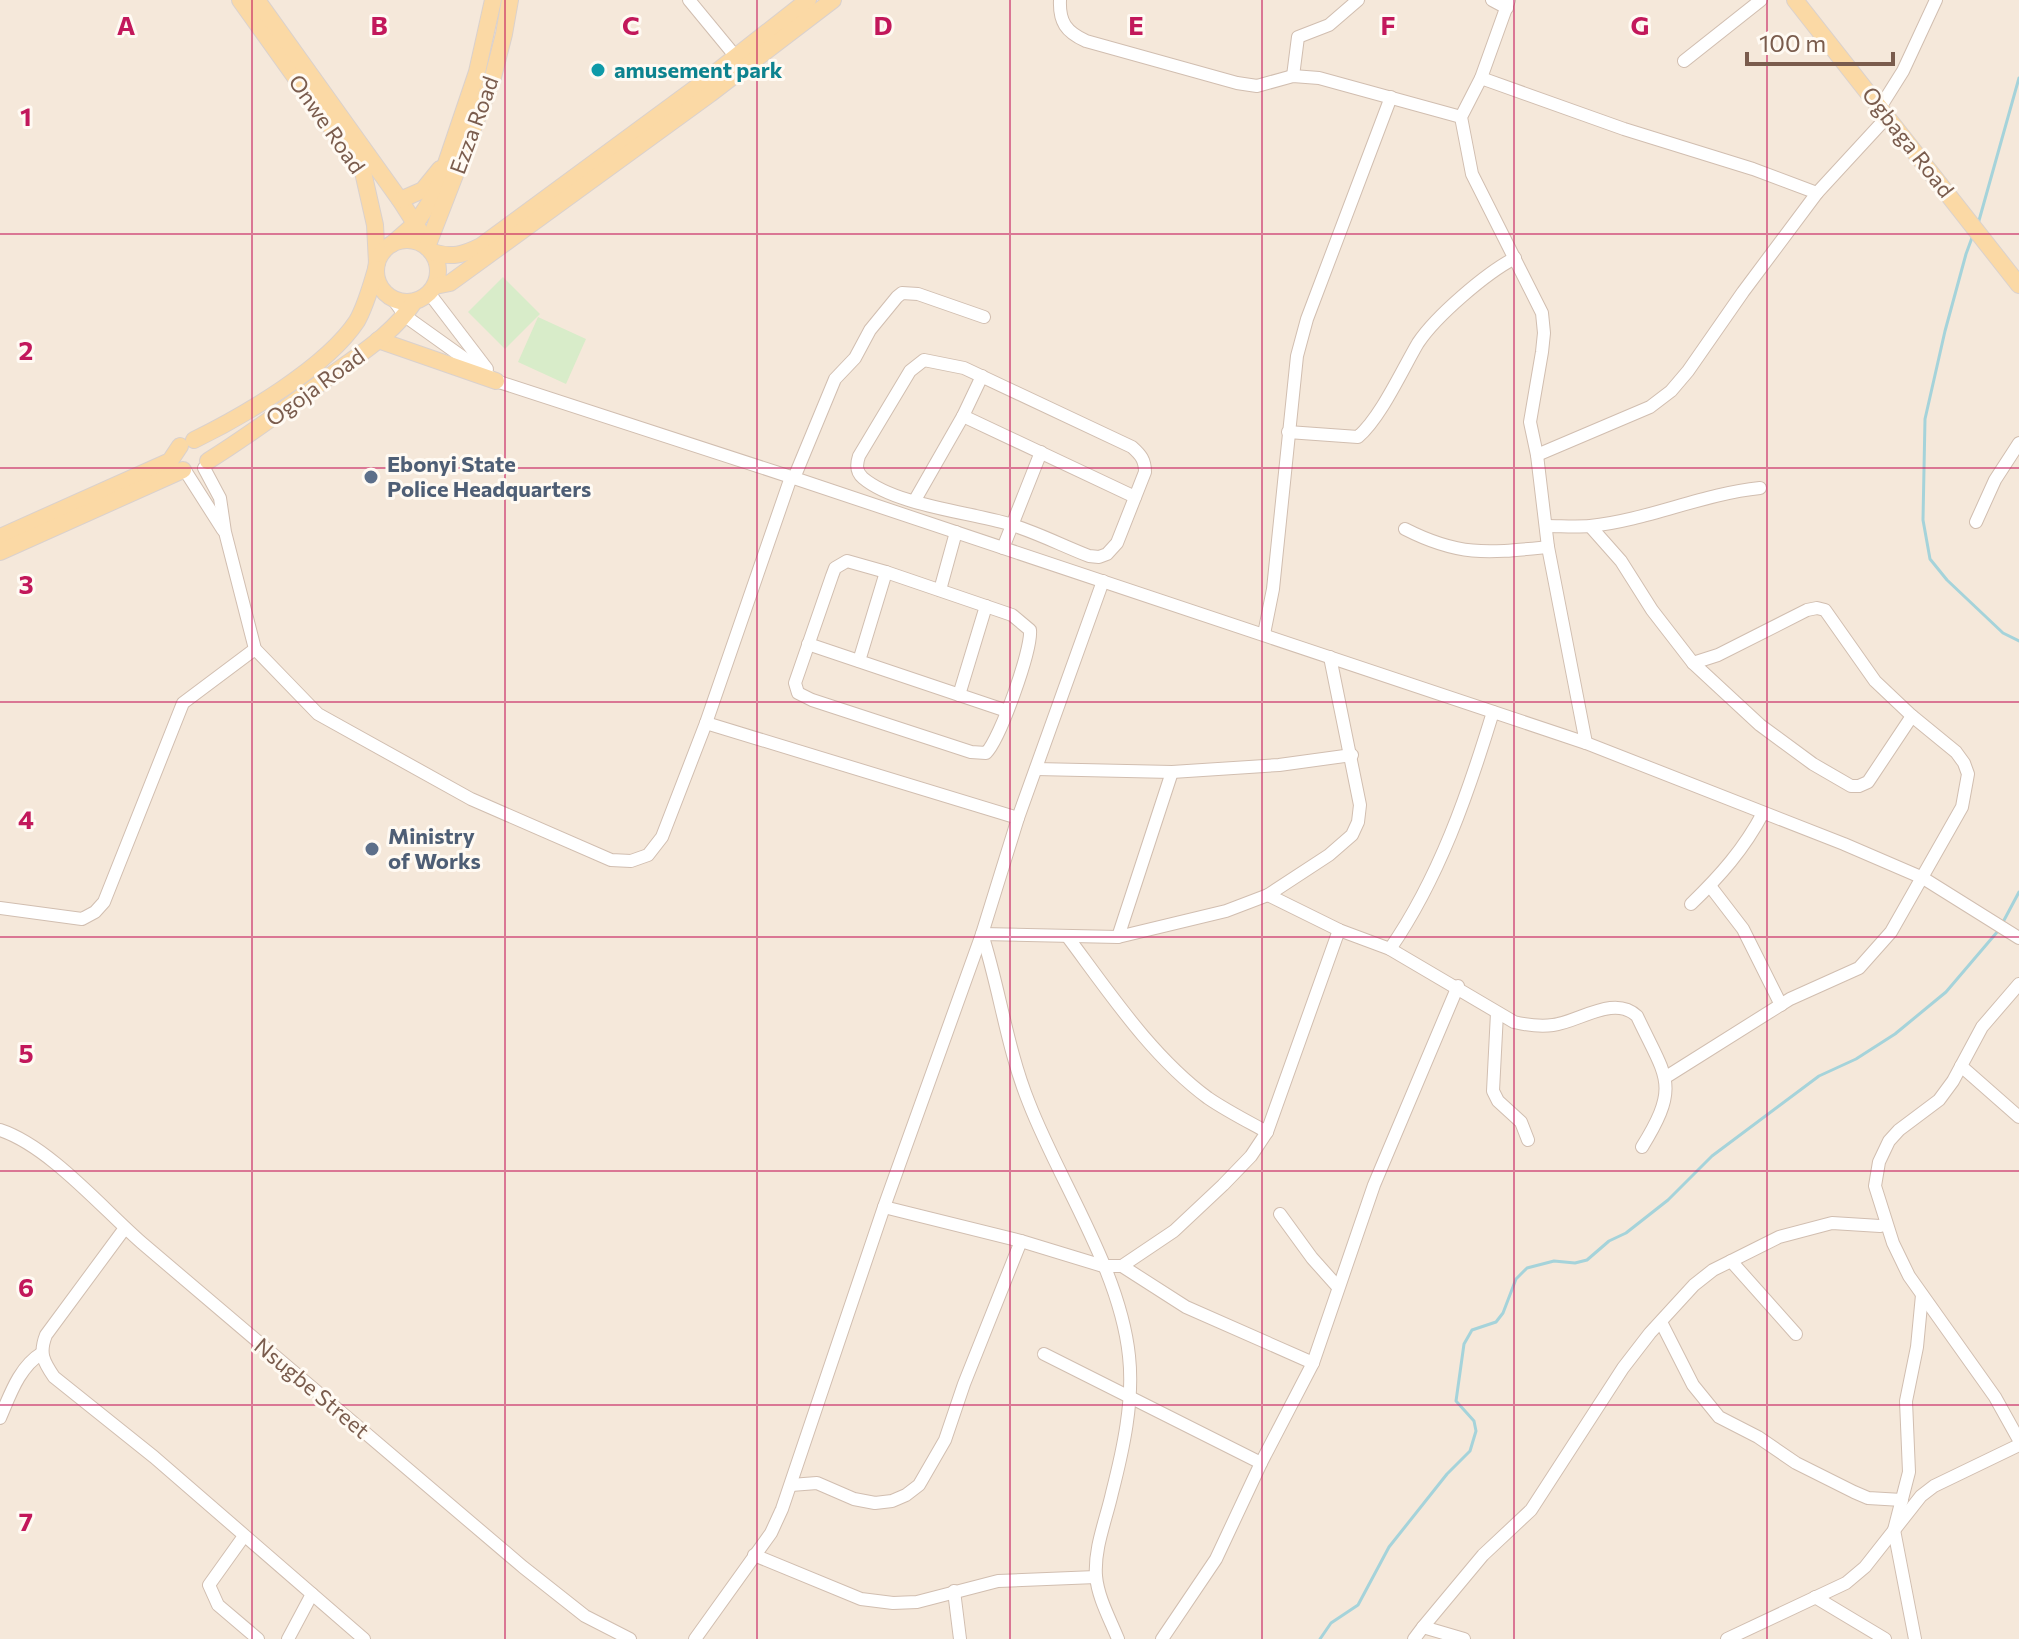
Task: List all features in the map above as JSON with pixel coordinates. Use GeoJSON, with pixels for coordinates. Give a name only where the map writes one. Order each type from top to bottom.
{"type":"FeatureCollection","features":[{"type":"Feature","properties":{"kind":"main road","name":"Onwe Road"},"geometry":{"type":"LineString","coordinates":[[240,0],[400,200],[416,223],[427,247]]}},
{"type":"Feature","properties":{"kind":"main road","name":"Onwe Road"},"geometry":{"type":"LineString","coordinates":[[257,0],[290,59],[363,172],[375,225],[377,266]]}},
{"type":"Feature","properties":{"kind":"main road","name":"Ezza Road"},"geometry":{"type":"LineString","coordinates":[[392,244],[416,223],[436,193],[477,72],[493,0]]}},
{"type":"Feature","properties":{"kind":"main road","name":"Ezza Road"},"geometry":{"type":"LineString","coordinates":[[427,247],[493,77],[510,0]]}},
{"type":"Feature","properties":{"kind":"main road"},"geometry":{"type":"LineString","coordinates":[[427,247],[438,269],[421,299],[393,299],[382,290],[377,266],[384,250],[392,244],[402,240],[427,247],[450,257],[466,254],[481,246],[808,0]]}},
{"type":"Feature","properties":{"kind":"main road","name":"Ogoja Road"},"geometry":{"type":"LineString","coordinates":[[206,464],[378,340],[421,299],[450,283],[710,94],[833,0]]}},
{"type":"Feature","properties":{"kind":"main road","name":"Ogbaga Road"},"geometry":{"type":"LineString","coordinates":[[1795,0],[2019,285]]}},
{"type":"Feature","properties":{"kind":"main road"},"geometry":{"type":"LineString","coordinates":[[400,200],[423,190],[443,165]]}},
{"type":"Feature","properties":{"kind":"main road","name":"Ogoja Road"},"geometry":{"type":"LineString","coordinates":[[0,537],[170,461],[187,443],[244,415],[297,378],[333,347],[356,321],[377,266]]}},
{"type":"Feature","properties":{"kind":"main road"},"geometry":{"type":"LineString","coordinates":[[378,340],[496,381]]}},
{"type":"Feature","properties":{"kind":"main road"},"geometry":{"type":"LineString","coordinates":[[0,552],[185,471],[196,473],[206,464],[204,445],[187,443],[176,462],[185,471]]}},
{"type":"Feature","properties":{"kind":"street"},"geometry":{"type":"LineString","coordinates":[[689,0],[736,57]]}},
{"type":"Feature","properties":{"kind":"street"},"geometry":{"type":"LineString","coordinates":[[1060,0],[1062,22],[1070,34],[1086,41],[1237,83],[1257,86],[1293,76],[1319,78],[1461,117]]}},
{"type":"Feature","properties":{"kind":"street"},"geometry":{"type":"LineString","coordinates":[[1293,76],[1298,37],[1329,25],[1358,0]]}},
{"type":"Feature","properties":{"kind":"street"},"geometry":{"type":"LineString","coordinates":[[1492,0],[1508,4],[1481,78],[1461,117],[1472,174],[1542,313],[1544,333],[1530,422],[1548,547],[1586,743]]}},
{"type":"Feature","properties":{"kind":"street"},"geometry":{"type":"LineString","coordinates":[[1684,61],[1761,0]]}},
{"type":"Feature","properties":{"kind":"street"},"geometry":{"type":"LineString","coordinates":[[1537,455],[1650,407],[1671,391],[1817,193],[1884,111],[1936,0]]}},
{"type":"Feature","properties":{"kind":"street"},"geometry":{"type":"LineString","coordinates":[[1481,78],[1817,193]]}},
{"type":"Feature","properties":{"kind":"street"},"geometry":{"type":"LineString","coordinates":[[1264,634],[1273,589],[1297,356],[1307,319],[1391,97]]}},
{"type":"Feature","properties":{"kind":"street"},"geometry":{"type":"LineString","coordinates":[[1288,432],[1358,437],[1370,423],[1421,339],[1495,268],[1515,258]]}},
{"type":"Feature","properties":{"kind":"street"},"geometry":{"type":"LineString","coordinates":[[206,464],[220,498],[225,532],[255,649],[318,714],[471,799],[611,860],[631,861],[648,855],[662,837],[793,478],[835,379],[855,358],[870,330],[902,293],[918,294],[984,317]]}},
{"type":"Feature","properties":{"kind":"street"},"geometry":{"type":"LineString","coordinates":[[421,299],[496,381]]}},
{"type":"Feature","properties":{"kind":"street"},"geometry":{"type":"LineString","coordinates":[[421,299],[496,381],[1586,743],[1923,878],[2013,935]]}},
{"type":"Feature","properties":{"kind":"street"},"geometry":{"type":"LineString","coordinates":[[932,360],[964,368],[1132,447],[1145,463],[1135,497],[1112,550],[1099,557],[1089,556],[1012,525],[877,487],[860,476],[857,464],[910,371],[918,363],[932,360]]}},
{"type":"Feature","properties":{"kind":"street"},"geometry":{"type":"LineString","coordinates":[[915,500],[982,376]]}},
{"type":"Feature","properties":{"kind":"street"},"geometry":{"type":"LineString","coordinates":[[963,416],[1135,497]]}},
{"type":"Feature","properties":{"kind":"street"},"geometry":{"type":"LineString","coordinates":[[1976,522],[1995,480],[2019,443]]}},
{"type":"Feature","properties":{"kind":"street"},"geometry":{"type":"LineString","coordinates":[[1003,548],[1041,452]]}},
{"type":"Feature","properties":{"kind":"street"},"geometry":{"type":"LineString","coordinates":[[185,471],[225,532]]}},
{"type":"Feature","properties":{"kind":"street"},"geometry":{"type":"LineString","coordinates":[[1546,526],[1590,526],[1731,491],[1760,488]]}},
{"type":"Feature","properties":{"kind":"street"},"geometry":{"type":"LineString","coordinates":[[1590,526],[1621,561],[1652,610],[1693,663],[1760,725],[1813,764],[1851,786],[1868,782],[1912,716]]}},
{"type":"Feature","properties":{"kind":"street"},"geometry":{"type":"LineString","coordinates":[[1405,529],[1434,544],[1463,551],[1548,547]]}},
{"type":"Feature","properties":{"kind":"street"},"geometry":{"type":"LineString","coordinates":[[940,590],[956,532]]}},
{"type":"Feature","properties":{"kind":"street"},"geometry":{"type":"LineString","coordinates":[[841,563],[858,563],[886,572],[1012,615],[1030,630],[1028,652],[1007,711],[992,747],[986,753],[979,754],[812,700],[795,688],[832,576],[841,563]]}},
{"type":"Feature","properties":{"kind":"street"},"geometry":{"type":"LineString","coordinates":[[859,661],[886,572]]}},
{"type":"Feature","properties":{"kind":"street"},"geometry":{"type":"LineString","coordinates":[[695,1639],[771,1533],[791,1485],[884,1207],[982,934],[1018,818],[1103,581]]}},
{"type":"Feature","properties":{"kind":"street"},"geometry":{"type":"LineString","coordinates":[[959,695],[986,606]]}},
{"type":"Feature","properties":{"kind":"street"},"geometry":{"type":"LineString","coordinates":[[1666,1077],[1781,1005],[1859,968],[1891,932],[1923,878],[1962,807],[1968,774],[1956,752],[1875,681],[1852,652],[1830,615],[1817,608],[1807,610],[1718,655],[1693,663]]}},
{"type":"Feature","properties":{"kind":"street"},"geometry":{"type":"LineString","coordinates":[[808,644],[1007,711]]}},
{"type":"Feature","properties":{"kind":"street"},"geometry":{"type":"LineString","coordinates":[[0,908],[82,919],[95,912],[104,902],[183,703],[255,649]]}},
{"type":"Feature","properties":{"kind":"street"},"geometry":{"type":"LineString","coordinates":[[982,934],[1118,937],[1226,911],[1268,895],[1329,855],[1352,835],[1358,822],[1360,805],[1330,657]]}},
{"type":"Feature","properties":{"kind":"street"},"geometry":{"type":"LineString","coordinates":[[1390,949],[1406,927],[1448,839],[1472,782],[1493,712]]}},
{"type":"Feature","properties":{"kind":"street"},"geometry":{"type":"LineString","coordinates":[[706,723],[1018,818]]}},
{"type":"Feature","properties":{"kind":"street"},"geometry":{"type":"LineString","coordinates":[[1036,769],[1172,772],[1279,765],[1352,755]]}},
{"type":"Feature","properties":{"kind":"street"},"geometry":{"type":"LineString","coordinates":[[1118,937],[1172,772]]}},
{"type":"Feature","properties":{"kind":"street"},"geometry":{"type":"LineString","coordinates":[[1691,904],[1749,841],[1763,813]]}},
{"type":"Feature","properties":{"kind":"street"},"geometry":{"type":"LineString","coordinates":[[1710,886],[1743,929],[1781,1005]]}},
{"type":"Feature","properties":{"kind":"street"},"geometry":{"type":"LineString","coordinates":[[1268,895],[1339,930],[1390,949],[1458,986],[1514,1022],[1532,1026],[1554,1025],[1611,1007],[1629,1008],[1637,1016],[1666,1077],[1664,1107],[1642,1147]]}},
{"type":"Feature","properties":{"kind":"street"},"geometry":{"type":"LineString","coordinates":[[1122,1266],[1174,1231],[1251,1156],[1267,1132],[1339,930]]}},
{"type":"Feature","properties":{"kind":"street"},"geometry":{"type":"LineString","coordinates":[[982,934],[1027,1101],[1103,1266],[1125,1330],[1130,1358],[1130,1396],[1123,1445],[1101,1532],[1096,1577],[1104,1608],[1118,1639]]}},
{"type":"Feature","properties":{"kind":"street"},"geometry":{"type":"LineString","coordinates":[[1067,936],[1140,1030],[1184,1078],[1232,1113],[1267,1132]]}},
{"type":"Feature","properties":{"kind":"street"},"geometry":{"type":"LineString","coordinates":[[1727,1639],[1846,1583],[1865,1567],[1921,1496],[1934,1486],[2019,1442],[1995,1397],[1909,1276],[1886,1224],[1875,1186],[1883,1150],[1899,1130],[1939,1100],[1982,1027],[2019,984]]}},
{"type":"Feature","properties":{"kind":"street"},"geometry":{"type":"LineString","coordinates":[[1162,1639],[1216,1559],[1313,1363],[1374,1185],[1458,986]]}},
{"type":"Feature","properties":{"kind":"street"},"geometry":{"type":"LineString","coordinates":[[1497,1013],[1493,1091],[1498,1101],[1521,1122],[1528,1140]]}},
{"type":"Feature","properties":{"kind":"street"},"geometry":{"type":"LineString","coordinates":[[1961,1066],[1992,1090],[2019,1117]]}},
{"type":"Feature","properties":{"kind":"street","name":"Nsugbe Street"},"geometry":{"type":"LineString","coordinates":[[0,1130],[48,1158],[125,1228],[523,1567],[585,1616],[630,1639]]}},
{"type":"Feature","properties":{"kind":"street"},"geometry":{"type":"LineString","coordinates":[[884,1207],[1021,1241],[1103,1266],[1122,1266],[1186,1307],[1313,1363]]}},
{"type":"Feature","properties":{"kind":"street"},"geometry":{"type":"LineString","coordinates":[[1280,1214],[1337,1286]]}},
{"type":"Feature","properties":{"kind":"street"},"geometry":{"type":"LineString","coordinates":[[1414,1639],[1483,1555],[1531,1510],[1623,1368],[1694,1285],[1713,1270],[1779,1237],[1832,1223],[1886,1224]]}},
{"type":"Feature","properties":{"kind":"street"},"geometry":{"type":"LineString","coordinates":[[125,1228],[46,1335],[43,1362],[54,1377],[154,1457],[364,1639]]}},
{"type":"Feature","properties":{"kind":"street"},"geometry":{"type":"LineString","coordinates":[[791,1485],[817,1483],[854,1499],[875,1503],[892,1501],[919,1485],[945,1440],[1021,1241]]}},
{"type":"Feature","properties":{"kind":"street"},"geometry":{"type":"LineString","coordinates":[[1731,1261],[1796,1334]]}},
{"type":"Feature","properties":{"kind":"street"},"geometry":{"type":"LineString","coordinates":[[1915,1639],[1894,1530],[1909,1472],[1906,1401],[1917,1347],[1922,1295]]}},
{"type":"Feature","properties":{"kind":"street"},"geometry":{"type":"LineString","coordinates":[[1661,1322],[1693,1385],[1719,1417],[1758,1437],[1796,1463],[1854,1492],[1868,1498],[1902,1500]]}},
{"type":"Feature","properties":{"kind":"street"},"geometry":{"type":"LineString","coordinates":[[0,1418],[17,1381],[31,1360],[42,1353]]}},
{"type":"Feature","properties":{"kind":"street"},"geometry":{"type":"LineString","coordinates":[[1044,1354],[1261,1463]]}},
{"type":"Feature","properties":{"kind":"street"},"geometry":{"type":"LineString","coordinates":[[244,1536],[209,1585],[218,1605],[258,1639]]}},
{"type":"Feature","properties":{"kind":"street"},"geometry":{"type":"LineString","coordinates":[[754,1555],[861,1599],[893,1603],[917,1602],[998,1581],[1096,1577]]}},
{"type":"Feature","properties":{"kind":"street"},"geometry":{"type":"LineString","coordinates":[[954,1591],[960,1639]]}},
{"type":"Feature","properties":{"kind":"street"},"geometry":{"type":"LineString","coordinates":[[288,1639],[312,1594]]}},
{"type":"Feature","properties":{"kind":"street"},"geometry":{"type":"LineString","coordinates":[[1815,1597],[1885,1639]]}},
{"type":"Feature","properties":{"kind":"street"},"geometry":{"type":"LineString","coordinates":[[1423,1627],[1464,1639]]}},
{"type":"Feature","properties":{"kind":"shaded area"},"geometry":{"type":"Polygon","coordinates":[[[0,0],[2019,0],[2019,1639],[0,1639],[0,0]]]}},
{"type":"Feature","properties":{"kind":"green space"},"geometry":{"type":"Polygon","coordinates":[[[503,277],[540,314],[505,349],[468,312],[503,277]]]}},
{"type":"Feature","properties":{"kind":"green space"},"geometry":{"type":"Polygon","coordinates":[[[538,317],[586,339],[566,384],[518,362],[538,317]]]}},
{"type":"Feature","properties":{"kind":"waterway"},"geometry":{"type":"LineString","coordinates":[[1978,224],[2019,78]]}},
{"type":"Feature","properties":{"kind":"waterway"},"geometry":{"type":"LineString","coordinates":[[1973,235],[1945,331],[1925,419],[1923,520],[1930,559],[1947,580],[2003,633],[2019,641]]}},
{"type":"Feature","properties":{"kind":"waterway"},"geometry":{"type":"LineString","coordinates":[[2002,924],[2019,892]]}},
{"type":"Feature","properties":{"kind":"waterway"},"geometry":{"type":"LineString","coordinates":[[1320,1639],[1331,1623],[1358,1605],[1389,1547],[1447,1474],[1470,1451],[1476,1431],[1474,1421],[1456,1401],[1464,1344],[1472,1330],[1496,1322],[1503,1313],[1516,1279],[1527,1268],[1554,1261],[1575,1263],[1587,1260],[1609,1241],[1626,1233],[1668,1200],[1712,1156],[1819,1076],[1856,1059],[1895,1034],[1946,992],[1998,931]]}},
{"type":"Feature","properties":{"kind":"place","name":"amusement park"},"geometry":{"type":"Point","coordinates":[598,70]}},
{"type":"Feature","properties":{"kind":"place","name":"Ebonyi State Police Headquarters"},"geometry":{"type":"Point","coordinates":[371,477]}},
{"type":"Feature","properties":{"kind":"place","name":"Ministry of Works"},"geometry":{"type":"Point","coordinates":[372,849]}}]}
